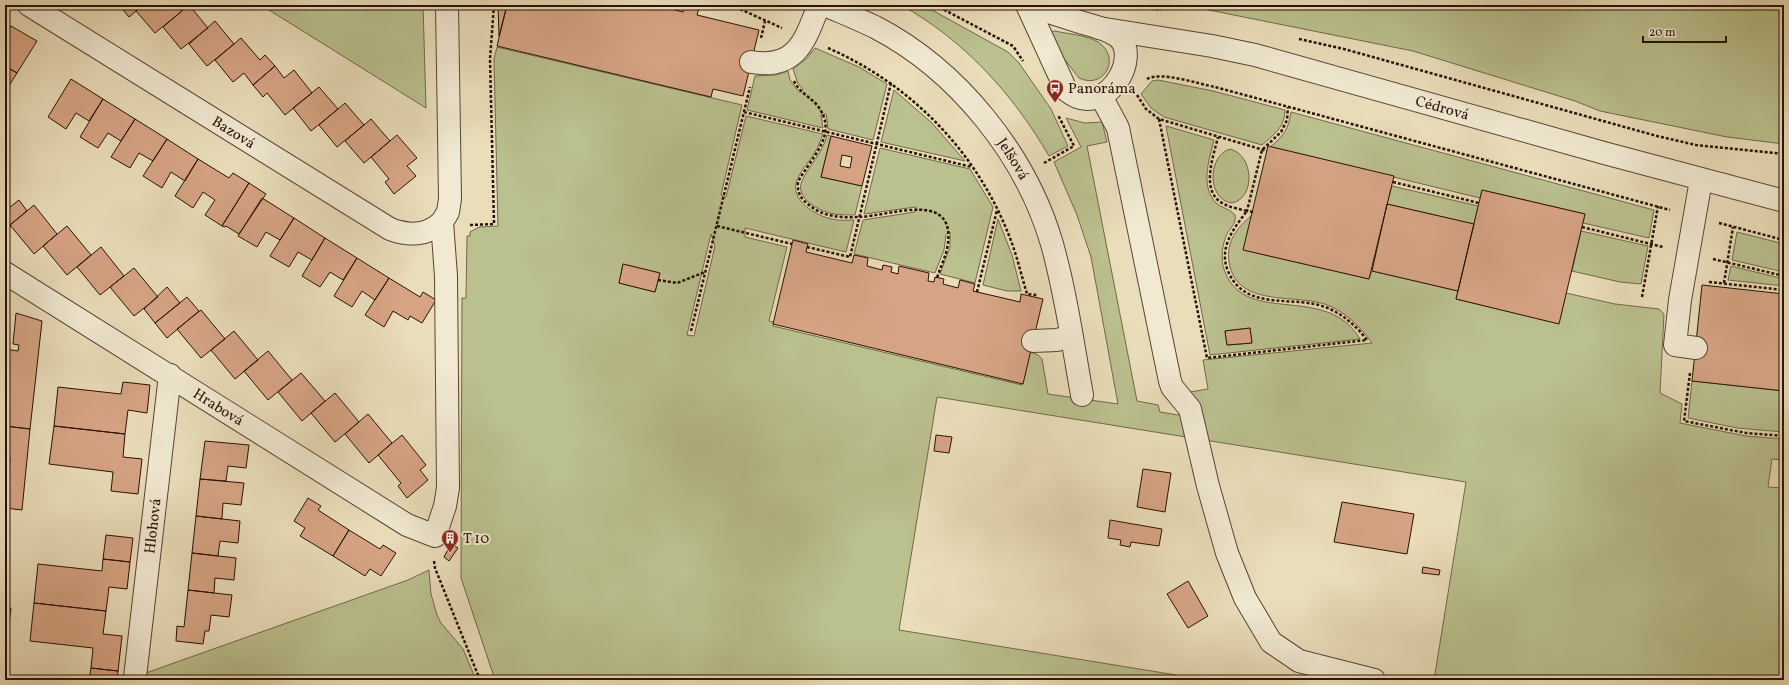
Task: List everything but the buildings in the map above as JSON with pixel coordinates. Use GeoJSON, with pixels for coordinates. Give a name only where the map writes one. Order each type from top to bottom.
{"type":"FeatureCollection","features":[{"type":"Feature","properties":{"kind":"street","name":"Bazová"},"geometry":{"type":"LineString","coordinates":[[29,5],[390,229],[400,233],[414,234],[428,232],[436,228],[442,222]]}},
{"type":"Feature","properties":{"kind":"street"},"geometry":{"type":"LineString","coordinates":[[435,536],[445,506],[448,488],[446,276],[442,222],[448,212],[450,199],[447,5]]}},
{"type":"Feature","properties":{"kind":"street"},"geometry":{"type":"LineString","coordinates":[[753,63],[773,63],[788,58],[796,52],[806,39],[819,5]]}},
{"type":"Feature","properties":{"kind":"street","name":"Jelšová"},"geometry":{"type":"LineString","coordinates":[[825,5],[875,28],[932,66],[976,108],[1009,151],[1027,182],[1052,244],[1064,292],[1082,396]]}},
{"type":"Feature","properties":{"kind":"street","name":"Cédrová"},"geometry":{"type":"LineString","coordinates":[[1027,5],[1099,28],[1117,36],[1124,45],[1124,67],[1121,75],[1110,89],[1106,105],[1073,97],[1066,90],[1027,5]]}},
{"type":"Feature","properties":{"kind":"street","name":"Cédrová"},"geometry":{"type":"LineString","coordinates":[[1099,28],[1212,46],[1256,55],[1701,180],[1784,201]]}},
{"type":"Feature","properties":{"kind":"street"},"geometry":{"type":"LineString","coordinates":[[1106,105],[1118,128],[1170,381],[1172,388],[1190,410],[1208,486],[1227,553],[1245,598],[1271,642],[1299,661],[1374,680]]}},
{"type":"Feature","properties":{"kind":"street"},"geometry":{"type":"LineString","coordinates":[[1696,348],[1675,345],[1688,253],[1701,180]]}},
{"type":"Feature","properties":{"kind":"street","name":"Hrabová"},"geometry":{"type":"LineString","coordinates":[[5,273],[170,375],[407,525],[435,536]]}},
{"type":"Feature","properties":{"kind":"street"},"geometry":{"type":"LineString","coordinates":[[1033,342],[1057,340],[1071,336]]}},
{"type":"Feature","properties":{"kind":"street","name":"Hlohová"},"geometry":{"type":"LineString","coordinates":[[135,677],[170,375]]}},
{"type":"Feature","properties":{"kind":"path"},"geometry":{"type":"LineString","coordinates":[[466,229],[471,225],[494,224],[490,59],[494,5]]}},
{"type":"Feature","properties":{"kind":"path"},"geometry":{"type":"LineString","coordinates":[[731,5],[850,58],[891,83],[908,96],[935,120],[958,146],[985,185],[1008,233],[1027,294],[1042,296],[1064,292]]}},
{"type":"Feature","properties":{"kind":"path"},"geometry":{"type":"LineString","coordinates":[[935,5],[1012,46],[1025,64]]}},
{"type":"Feature","properties":{"kind":"path"},"geometry":{"type":"LineString","coordinates":[[1136,5],[1167,11]]}},
{"type":"Feature","properties":{"kind":"path"},"geometry":{"type":"LineString","coordinates":[[691,331],[744,112],[753,63],[766,20]]}},
{"type":"Feature","properties":{"kind":"path"},"geometry":{"type":"LineString","coordinates":[[1292,37],[1344,49],[1657,136],[1696,145],[1784,154]]}},
{"type":"Feature","properties":{"kind":"path"},"geometry":{"type":"LineString","coordinates":[[1143,84],[1151,76],[1161,76],[1215,87],[1784,240]]}},
{"type":"Feature","properties":{"kind":"path"},"geometry":{"type":"LineString","coordinates":[[807,247],[850,257],[891,83]]}},
{"type":"Feature","properties":{"kind":"path"},"geometry":{"type":"LineString","coordinates":[[801,91],[813,100],[823,114],[826,121],[826,132],[818,151],[798,182],[800,196],[814,209],[833,216],[859,217],[915,209],[933,211],[940,214],[947,226],[948,234],[947,248],[937,278]]}},
{"type":"Feature","properties":{"kind":"path"},"geometry":{"type":"LineString","coordinates":[[1106,105],[1125,106],[1133,99],[1137,92],[1146,109],[1159,119],[1267,151]]}},
{"type":"Feature","properties":{"kind":"path"},"geometry":{"type":"LineString","coordinates":[[1159,119],[1207,358],[1367,340],[1360,331],[1345,318],[1330,308],[1314,304],[1254,297],[1236,286],[1226,267],[1226,244],[1231,233],[1247,211],[1262,150],[1281,132],[1287,120],[1288,107]]}},
{"type":"Feature","properties":{"kind":"path"},"geometry":{"type":"LineString","coordinates":[[1056,110],[1060,112]]}},
{"type":"Feature","properties":{"kind":"path"},"geometry":{"type":"LineString","coordinates":[[744,112],[973,167]]}},
{"type":"Feature","properties":{"kind":"path"},"geometry":{"type":"LineString","coordinates":[[1052,159],[1074,146],[1063,125]]}},
{"type":"Feature","properties":{"kind":"path"},"geometry":{"type":"LineString","coordinates":[[1218,137],[1209,172],[1212,189],[1219,201],[1226,205],[1253,212]]}},
{"type":"Feature","properties":{"kind":"path"},"geometry":{"type":"LineString","coordinates":[[1393,182],[1479,203]]}},
{"type":"Feature","properties":{"kind":"path"},"geometry":{"type":"LineString","coordinates":[[1642,297],[1658,206]]}},
{"type":"Feature","properties":{"kind":"path"},"geometry":{"type":"LineString","coordinates":[[977,292],[997,209]]}},
{"type":"Feature","properties":{"kind":"path"},"geometry":{"type":"LineString","coordinates":[[716,226],[792,244]]}},
{"type":"Feature","properties":{"kind":"path"},"geometry":{"type":"LineString","coordinates":[[1582,227],[1784,276]]}},
{"type":"Feature","properties":{"kind":"path"},"geometry":{"type":"LineString","coordinates":[[1724,283],[1733,227]]}},
{"type":"Feature","properties":{"kind":"path"},"geometry":{"type":"LineString","coordinates":[[658,280],[677,283],[706,272]]}},
{"type":"Feature","properties":{"kind":"path"},"geometry":{"type":"LineString","coordinates":[[1684,279],[1784,290]]}},
{"type":"Feature","properties":{"kind":"path"},"geometry":{"type":"LineString","coordinates":[[1690,378],[1684,421],[1746,432],[1784,436]]}},
{"type":"Feature","properties":{"kind":"path"},"geometry":{"type":"LineString","coordinates":[[435,536],[435,568],[480,680]]}},
{"type":"Feature","properties":{"kind":"green space"},"geometry":{"type":"Polygon","coordinates":[[[261,5],[423,5],[426,108],[402,93],[261,5]]]}},
{"type":"Feature","properties":{"kind":"green space"},"geometry":{"type":"Polygon","coordinates":[[[901,5],[923,5],[1008,52],[1019,63],[1051,109],[1068,146],[1049,156],[1020,111],[985,70],[946,35],[901,5]]]}},
{"type":"Feature","properties":{"kind":"green space"},"geometry":{"type":"Polygon","coordinates":[[[1184,5],[1784,5],[1784,144],[1727,137],[1600,111],[1575,101],[1413,51],[1184,5]]]}},
{"type":"Feature","properties":{"kind":"green space"},"geometry":{"type":"Polygon","coordinates":[[[1055,31],[1077,35],[1098,42],[1109,56],[1107,70],[1102,76],[1096,80],[1088,81],[1079,78],[1048,38],[1048,32],[1055,31]]]}},
{"type":"Feature","properties":{"kind":"green space"},"geometry":{"type":"Polygon","coordinates":[[[497,47],[742,105],[721,195],[726,197],[746,116],[823,134],[817,149],[797,180],[797,194],[800,200],[812,211],[835,220],[854,220],[846,252],[745,228],[745,237],[787,247],[769,321],[773,322],[773,326],[1022,385],[1030,352],[1038,355],[1042,359],[1048,394],[1118,404],[1091,257],[1077,215],[1054,162],[1081,147],[1066,118],[1085,123],[1102,122],[1107,142],[1087,146],[1137,401],[1158,405],[1160,412],[1203,419],[1190,392],[1208,389],[1203,360],[1372,343],[1354,322],[1332,307],[1319,302],[1257,294],[1244,287],[1234,277],[1229,262],[1229,248],[1231,241],[1237,230],[1252,215],[1244,250],[1369,279],[1372,271],[1458,291],[1456,299],[1554,322],[1566,293],[1615,304],[1659,309],[1664,314],[1660,393],[1682,404],[1680,423],[1746,436],[1784,439],[1784,460],[1772,459],[1768,487],[1784,488],[1784,680],[1434,680],[1466,482],[937,397],[899,630],[1207,680],[495,680],[461,578],[462,298],[466,298],[467,236],[470,236],[470,232],[479,227],[498,226],[494,59],[497,47]],[[711,234],[687,335],[694,336],[715,246],[711,234]],[[623,264],[619,283],[655,292],[660,273],[623,264]]]}},
{"type":"Feature","properties":{"kind":"green space"},"geometry":{"type":"Polygon","coordinates":[[[815,48],[859,67],[887,84],[873,140],[828,129],[826,114],[821,115],[823,128],[747,110],[755,76],[776,75],[788,71],[790,80],[800,93],[803,89],[798,84],[793,69],[807,58],[815,48]]]}},
{"type":"Feature","properties":{"kind":"green space"},"geometry":{"type":"Polygon","coordinates":[[[1158,80],[1213,91],[1285,110],[1285,116],[1281,126],[1275,134],[1262,145],[1164,117],[1151,108],[1141,94],[1152,81],[1158,80]]]}},
{"type":"Feature","properties":{"kind":"green space"},"geometry":{"type":"Polygon","coordinates":[[[894,90],[932,123],[965,161],[881,142],[894,90]]]}},
{"type":"Feature","properties":{"kind":"green space"},"geometry":{"type":"Polygon","coordinates":[[[1291,112],[1654,210],[1649,238],[1583,223],[1585,214],[1482,190],[1480,198],[1270,147],[1285,132],[1289,123],[1291,112]]]}},
{"type":"Feature","properties":{"kind":"green space"},"geometry":{"type":"Polygon","coordinates":[[[1166,126],[1214,140],[1208,164],[1208,189],[1216,203],[1231,211],[1235,215],[1234,222],[1224,243],[1222,258],[1225,272],[1236,288],[1251,298],[1268,302],[1308,307],[1328,312],[1345,322],[1360,339],[1210,355],[1166,126]],[[1250,328],[1225,331],[1227,345],[1252,343],[1250,328]]]}},
{"type":"Feature","properties":{"kind":"green space"},"geometry":{"type":"Polygon","coordinates":[[[827,135],[831,136],[821,177],[862,186],[855,215],[828,213],[810,203],[802,193],[802,181],[822,148],[827,135]]]}},
{"type":"Feature","properties":{"kind":"green space"},"geometry":{"type":"Polygon","coordinates":[[[880,148],[970,169],[993,207],[975,283],[940,274],[950,247],[950,232],[946,235],[944,250],[935,273],[854,254],[863,220],[915,212],[916,207],[864,214],[880,148]]]}},
{"type":"Feature","properties":{"kind":"green space"},"geometry":{"type":"Polygon","coordinates":[[[1230,149],[1238,153],[1244,159],[1248,167],[1249,176],[1245,193],[1240,199],[1232,203],[1224,200],[1218,194],[1214,186],[1213,178],[1217,160],[1222,153],[1230,149]]]}},
{"type":"Feature","properties":{"kind":"green space"},"geometry":{"type":"Polygon","coordinates":[[[1392,186],[1478,206],[1474,224],[1387,204],[1392,186]]]}},
{"type":"Feature","properties":{"kind":"green space"},"geometry":{"type":"Polygon","coordinates":[[[998,219],[1012,255],[1021,291],[1007,291],[983,285],[998,219]]]}},
{"type":"Feature","properties":{"kind":"green space"},"geometry":{"type":"Polygon","coordinates":[[[1581,231],[1648,246],[1641,284],[1620,282],[1572,271],[1581,231]]]}},
{"type":"Feature","properties":{"kind":"green space"},"geometry":{"type":"Polygon","coordinates":[[[1737,232],[1784,244],[1784,272],[1732,260],[1737,232]]]}},
{"type":"Feature","properties":{"kind":"green space"},"geometry":{"type":"Polygon","coordinates":[[[1731,266],[1784,279],[1784,286],[1728,280],[1731,266]]]}},
{"type":"Feature","properties":{"kind":"green space"},"geometry":{"type":"Polygon","coordinates":[[[1692,381],[1784,391],[1784,432],[1737,428],[1688,418],[1692,381]]]}},
{"type":"Feature","properties":{"kind":"green space"},"geometry":{"type":"Polygon","coordinates":[[[429,570],[431,594],[437,615],[441,623],[463,649],[476,680],[126,680],[408,580],[429,570]]]}},
{"type":"Feature","properties":{"kind":"place","name":"Panoráma"},"geometry":{"type":"Point","coordinates":[1055,103]}},
{"type":"Feature","properties":{"kind":"place","name":"T 10"},"geometry":{"type":"Point","coordinates":[450,553]}}]}
